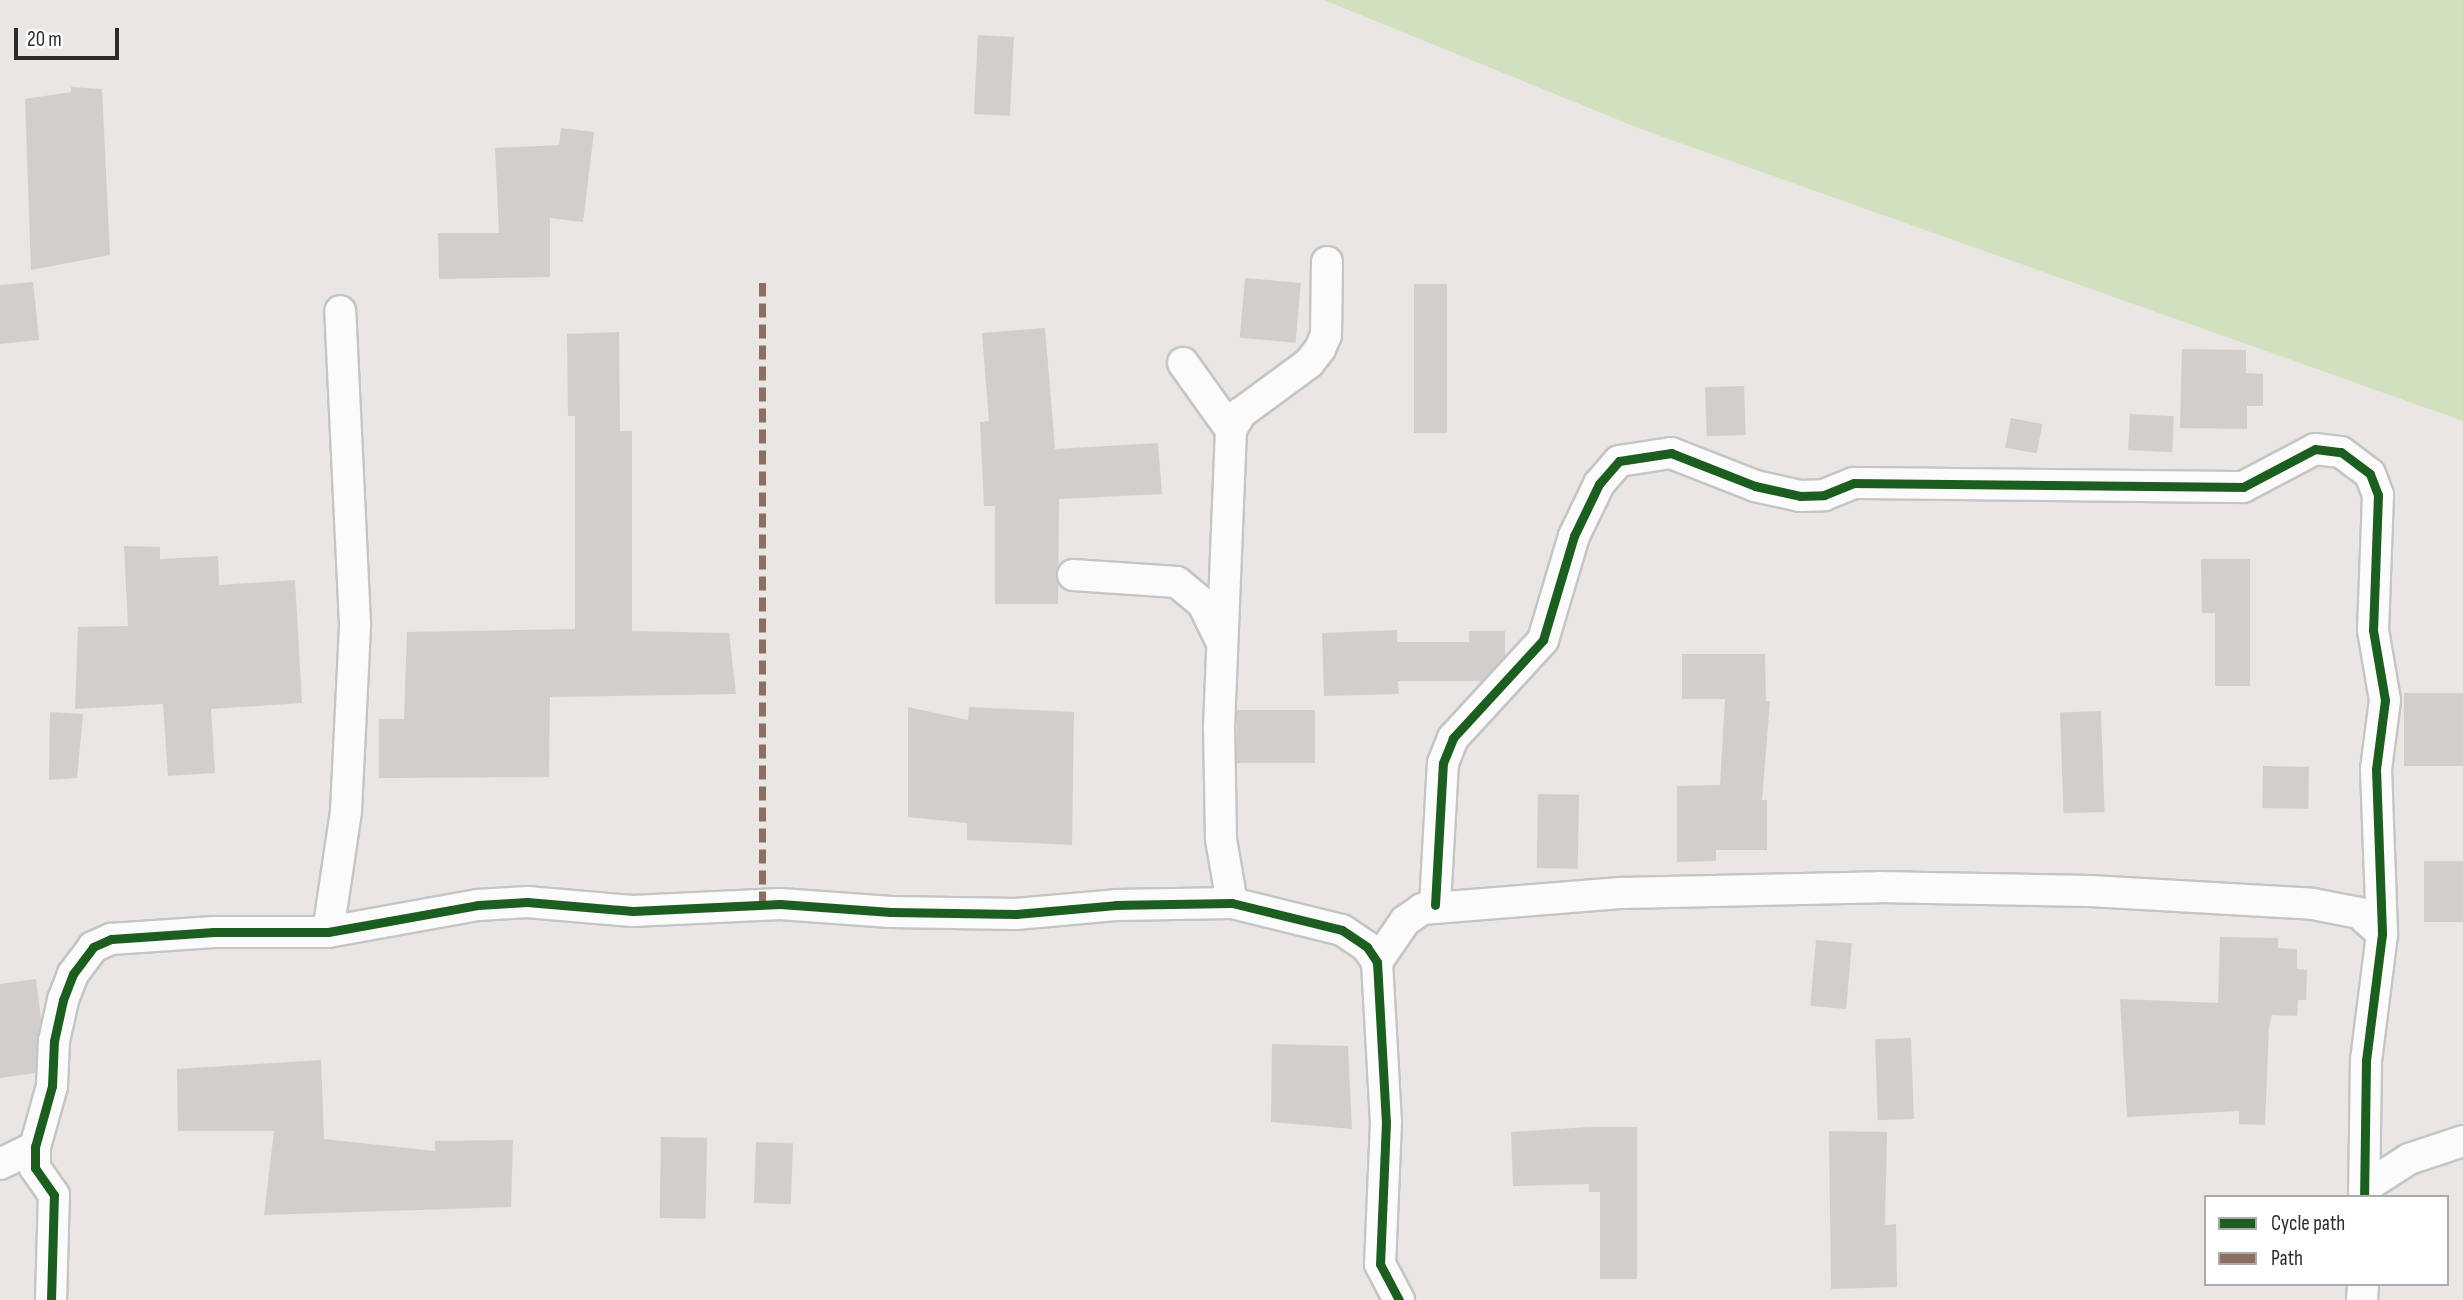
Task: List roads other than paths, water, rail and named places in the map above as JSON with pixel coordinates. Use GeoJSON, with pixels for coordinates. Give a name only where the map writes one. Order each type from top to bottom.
{"type":"FeatureCollection","features":[{"type":"Feature","properties":{"kind":"street"},"geometry":{"type":"LineString","coordinates":[[1232,903],[1221,839],[1222,645],[1231,430],[1241,413],[1308,363],[1320,349],[1326,335],[1327,262]]}},
{"type":"Feature","properties":{"kind":"street"},"geometry":{"type":"LineString","coordinates":[[328,932],[346,811],[355,624],[340,311]]}},
{"type":"Feature","properties":{"kind":"street"},"geometry":{"type":"LineString","coordinates":[[1183,363],[1231,430]]}},
{"type":"Feature","properties":{"kind":"street"},"geometry":{"type":"LineString","coordinates":[[1435,905],[1443,763],[1448,750],[1453,738],[1543,640],[1574,536],[1599,484],[1619,461],[1671,453],[1755,486],[1800,496],[1824,495],[1854,483],[2243,487],[2315,449],[2341,452],[2370,474],[2378,495],[2371,585],[2372,630],[2385,700],[2375,769],[2382,934],[2366,1060],[2364,1193]]}},
{"type":"Feature","properties":{"kind":"street"},"geometry":{"type":"LineString","coordinates":[[1073,575],[1177,582],[1203,604],[1222,645]]}},
{"type":"Feature","properties":{"kind":"street"},"geometry":{"type":"LineString","coordinates":[[1377,962],[1405,921],[1435,905],[1623,893],[1880,887],[2090,891],[2313,904],[2359,913],[2382,934]]}},
{"type":"Feature","properties":{"kind":"street"},"geometry":{"type":"LineString","coordinates":[[51,1300],[54,1195],[35,1168],[35,1147],[52,1086],[54,1041],[63,1000],[73,974],[93,947],[111,939],[214,932],[328,932],[478,905],[527,902],[633,911],[780,904],[891,912],[1016,914],[1116,905],[1232,903],[1342,930],[1367,947],[1377,962],[1386,1122],[1380,1264],[1399,1300]]}},
{"type":"Feature","properties":{"kind":"street"},"geometry":{"type":"LineString","coordinates":[[2364,1193],[2409,1159],[2463,1141]]}},
{"type":"Feature","properties":{"kind":"street"},"geometry":{"type":"LineString","coordinates":[[0,1164],[35,1147]]}}]}
